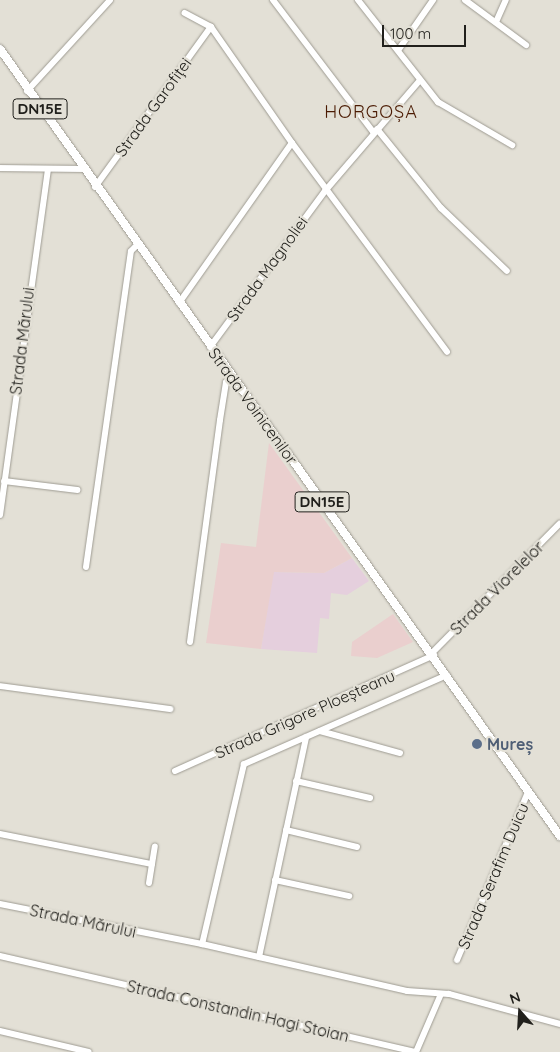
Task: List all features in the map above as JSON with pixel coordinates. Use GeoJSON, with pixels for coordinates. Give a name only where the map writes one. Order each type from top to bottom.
{"type":"FeatureCollection","features":[{"type":"Feature","properties":{"kind":"main road","name":"Strada Voinicenilor"},"geometry":{"type":"LineString","coordinates":[[0,49],[27,91],[136,246],[179,302],[433,654],[560,836]]}},
{"type":"Feature","properties":{"kind":"street"},"geometry":{"type":"LineString","coordinates":[[27,91],[110,0]]}},
{"type":"Feature","properties":{"kind":"street"},"geometry":{"type":"LineString","coordinates":[[273,0],[376,131],[441,208],[507,271]]}},
{"type":"Feature","properties":{"kind":"street"},"geometry":{"type":"LineString","coordinates":[[358,0],[400,48],[420,80],[452,112],[512,145]]}},
{"type":"Feature","properties":{"kind":"street"},"geometry":{"type":"LineString","coordinates":[[400,48],[432,0]]}},
{"type":"Feature","properties":{"kind":"street"},"geometry":{"type":"LineString","coordinates":[[465,0],[526,45]]}},
{"type":"Feature","properties":{"kind":"street"},"geometry":{"type":"LineString","coordinates":[[496,22],[506,0]]}},
{"type":"Feature","properties":{"kind":"street"},"geometry":{"type":"LineString","coordinates":[[185,13],[211,27],[325,191],[447,352]]}},
{"type":"Feature","properties":{"kind":"street","name":"Strada Garofiței"},"geometry":{"type":"LineString","coordinates":[[95,187],[211,27]]}},
{"type":"Feature","properties":{"kind":"street","name":"Strada Magnoliei"},"geometry":{"type":"LineString","coordinates":[[210,347],[325,191],[420,80]]}},
{"type":"Feature","properties":{"kind":"street"},"geometry":{"type":"LineString","coordinates":[[179,302],[292,143]]}},
{"type":"Feature","properties":{"kind":"street"},"geometry":{"type":"LineString","coordinates":[[0,168],[82,169]]}},
{"type":"Feature","properties":{"kind":"street","name":"Strada Mărului"},"geometry":{"type":"LineString","coordinates":[[0,514],[48,169]]}},
{"type":"Feature","properties":{"kind":"street"},"geometry":{"type":"LineString","coordinates":[[86,567],[131,251],[136,246]]}},
{"type":"Feature","properties":{"kind":"street"},"geometry":{"type":"LineString","coordinates":[[190,642],[226,382],[232,377]]}},
{"type":"Feature","properties":{"kind":"street"},"geometry":{"type":"LineString","coordinates":[[4,481],[77,490]]}},
{"type":"Feature","properties":{"kind":"street","name":"Strada Viorelelor"},"geometry":{"type":"LineString","coordinates":[[433,654],[560,523]]}},
{"type":"Feature","properties":{"kind":"street","name":"Strada Grigore Ploeșteanu"},"geometry":{"type":"LineString","coordinates":[[175,771],[433,654]]}},
{"type":"Feature","properties":{"kind":"street"},"geometry":{"type":"LineString","coordinates":[[448,675],[248,762],[239,773],[202,944],[407,992],[441,994],[560,1024]]}},
{"type":"Feature","properties":{"kind":"street"},"geometry":{"type":"LineString","coordinates":[[0,686],[170,710]]}},
{"type":"Feature","properties":{"kind":"street"},"geometry":{"type":"LineString","coordinates":[[320,731],[400,753]]}},
{"type":"Feature","properties":{"kind":"street"},"geometry":{"type":"LineString","coordinates":[[259,957],[306,736]]}},
{"type":"Feature","properties":{"kind":"street"},"geometry":{"type":"LineString","coordinates":[[296,781],[370,798]]}},
{"type":"Feature","properties":{"kind":"street","name":"Strada Serafim Duicu"},"geometry":{"type":"LineString","coordinates":[[457,960],[528,792]]}},
{"type":"Feature","properties":{"kind":"street"},"geometry":{"type":"LineString","coordinates":[[286,830],[357,847]]}},
{"type":"Feature","properties":{"kind":"street"},"geometry":{"type":"LineString","coordinates":[[0,834],[152,864]]}},
{"type":"Feature","properties":{"kind":"street"},"geometry":{"type":"LineString","coordinates":[[149,884],[156,846]]}},
{"type":"Feature","properties":{"kind":"street"},"geometry":{"type":"LineString","coordinates":[[275,880],[349,896]]}},
{"type":"Feature","properties":{"kind":"street","name":"Strada Mărului"},"geometry":{"type":"LineString","coordinates":[[0,904],[202,944]]}},
{"type":"Feature","properties":{"kind":"street","name":"Strada Constandin Hagi Stoian"},"geometry":{"type":"LineString","coordinates":[[0,956],[416,1052],[441,994]]}},
{"type":"Feature","properties":{"kind":"street"},"geometry":{"type":"LineString","coordinates":[[0,1031],[89,1052]]}},
{"type":"Feature","properties":{"kind":"shaded area"},"geometry":{"type":"Polygon","coordinates":[[[269,443],[352,558],[324,573],[274,572],[261,649],[206,643],[221,543],[256,547],[269,443]]]}},
{"type":"Feature","properties":{"kind":"shaded area"},"geometry":{"type":"Polygon","coordinates":[[[352,558],[369,581],[347,595],[331,593],[329,619],[320,618],[317,653],[261,649],[273,572],[324,573],[352,558]]]}},
{"type":"Feature","properties":{"kind":"shaded area"},"geometry":{"type":"Polygon","coordinates":[[[393,614],[413,642],[377,658],[351,656],[352,642],[393,614]]]}},
{"type":"Feature","properties":{"kind":"place","name":"Mureș"},"geometry":{"type":"Point","coordinates":[477,744]}},
{"type":"Feature","properties":{"kind":"district","name":"HORGOȘA"},"geometry":{"type":"Point","coordinates":[371,112]}}]}
